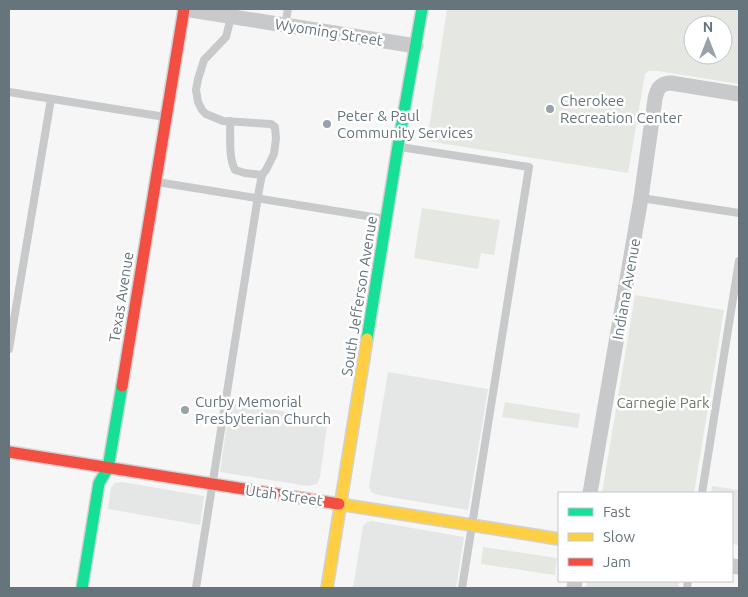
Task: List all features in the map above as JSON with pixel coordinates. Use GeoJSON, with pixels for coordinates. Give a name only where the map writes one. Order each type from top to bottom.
{"type":"FeatureCollection","features":[{"type":"Feature","properties":{"kind":"street","name":"Wyoming Street"},"geometry":{"type":"LineString","coordinates":[[184,9],[416,46]]}},
{"type":"Feature","properties":{"kind":"street","name":"Texas Avenue"},"geometry":{"type":"LineString","coordinates":[[82,588],[99,483],[108,468],[184,9]]}},
{"type":"Feature","properties":{"kind":"street","name":"South Jefferson Avenue"},"geometry":{"type":"LineString","coordinates":[[327,588],[398,146],[422,9]]}},
{"type":"Feature","properties":{"kind":"street","name":"Indiana Avenue"},"geometry":{"type":"LineString","coordinates":[[590,492],[658,89],[667,83],[672,83],[739,94]]}},
{"type":"Feature","properties":{"kind":"street","name":"Utah Street"},"geometry":{"type":"LineString","coordinates":[[9,452],[558,539]]}},
{"type":"Feature","properties":{"kind":"lane"},"geometry":{"type":"LineString","coordinates":[[285,25],[288,9]]}},
{"type":"Feature","properties":{"kind":"lane"},"geometry":{"type":"LineString","coordinates":[[196,588],[257,199],[262,175],[274,154],[276,138],[275,127],[271,124],[223,121],[206,114],[198,102],[196,90],[204,60],[226,36],[231,16]]}},
{"type":"Feature","properties":{"kind":"lane"},"geometry":{"type":"LineString","coordinates":[[9,92],[166,118]]}},
{"type":"Feature","properties":{"kind":"lane"},"geometry":{"type":"LineString","coordinates":[[9,349],[51,99]]}},
{"type":"Feature","properties":{"kind":"lane"},"geometry":{"type":"LineString","coordinates":[[230,121],[231,155],[235,170],[262,175]]}},
{"type":"Feature","properties":{"kind":"lane"},"geometry":{"type":"LineString","coordinates":[[398,146],[529,167],[462,588]]}},
{"type":"Feature","properties":{"kind":"lane"},"geometry":{"type":"LineString","coordinates":[[156,182],[387,219]]}},
{"type":"Feature","properties":{"kind":"lane"},"geometry":{"type":"LineString","coordinates":[[641,198],[739,213]]}},
{"type":"Feature","properties":{"kind":"lane"},"geometry":{"type":"LineString","coordinates":[[702,492],[739,261]]}},
{"type":"Feature","properties":{"kind":"shaded area"},"geometry":{"type":"Polygon","coordinates":[[[388,372],[488,389],[468,510],[378,495],[371,492],[369,486],[388,372]]]}},
{"type":"Feature","properties":{"kind":"shaded area"},"geometry":{"type":"Polygon","coordinates":[[[230,403],[328,418],[320,477],[317,484],[308,486],[220,472],[230,403]]]}},
{"type":"Feature","properties":{"kind":"shaded area"},"geometry":{"type":"Polygon","coordinates":[[[122,482],[204,496],[200,525],[108,509],[111,488],[115,483],[122,482]]]}},
{"type":"Feature","properties":{"kind":"shaded area"},"geometry":{"type":"Polygon","coordinates":[[[372,521],[464,537],[456,588],[353,588],[363,526],[367,522],[372,521]]]}},
{"type":"Feature","properties":{"kind":"green space"},"geometry":{"type":"Polygon","coordinates":[[[447,9],[739,9],[739,84],[658,71],[649,71],[645,74],[628,173],[427,141],[447,9]]]}},
{"type":"Feature","properties":{"kind":"green space"},"geometry":{"type":"Polygon","coordinates":[[[422,208],[500,220],[494,255],[481,253],[478,269],[414,258],[422,208]]]}},
{"type":"Feature","properties":{"kind":"green space","name":"Carnegie Park"},"geometry":{"type":"Polygon","coordinates":[[[635,295],[724,310],[694,492],[602,492],[635,295]]]}},
{"type":"Feature","properties":{"kind":"green space"},"geometry":{"type":"Polygon","coordinates":[[[505,402],[580,414],[578,428],[502,417],[505,402]]]}},
{"type":"Feature","properties":{"kind":"green space"},"geometry":{"type":"Polygon","coordinates":[[[712,486],[739,490],[739,545],[733,544],[733,492],[711,492],[712,486]]]}},
{"type":"Feature","properties":{"kind":"green space"},"geometry":{"type":"Polygon","coordinates":[[[483,547],[557,558],[555,575],[481,564],[483,547]]]}},
{"type":"Feature","properties":{"kind":"green space"},"geometry":{"type":"Polygon","coordinates":[[[587,582],[679,582],[678,588],[586,588],[587,582]]]}},
{"type":"Feature","properties":{"kind":"traffic: fast"},"geometry":{"type":"LineString","coordinates":[[367,339],[422,9]]}},
{"type":"Feature","properties":{"kind":"traffic: fast"},"geometry":{"type":"LineString","coordinates":[[82,588],[99,483],[108,468],[122,386]]}},
{"type":"Feature","properties":{"kind":"traffic: slow"},"geometry":{"type":"LineString","coordinates":[[327,588],[367,339]]}},
{"type":"Feature","properties":{"kind":"traffic: slow"},"geometry":{"type":"LineString","coordinates":[[339,504],[558,539]]}},
{"type":"Feature","properties":{"kind":"traffic: jam"},"geometry":{"type":"LineString","coordinates":[[122,386],[184,9]]}},
{"type":"Feature","properties":{"kind":"traffic: jam"},"geometry":{"type":"LineString","coordinates":[[9,452],[339,504]]}},
{"type":"Feature","properties":{"kind":"place","name":"Cherokee Recreation Center"},"geometry":{"type":"Point","coordinates":[550,109]}},
{"type":"Feature","properties":{"kind":"place","name":"Peter & Paul Community Services"},"geometry":{"type":"Point","coordinates":[327,124]}},
{"type":"Feature","properties":{"kind":"place","name":"Curby Memorial Presbyterian Church"},"geometry":{"type":"Point","coordinates":[185,410]}}]}
